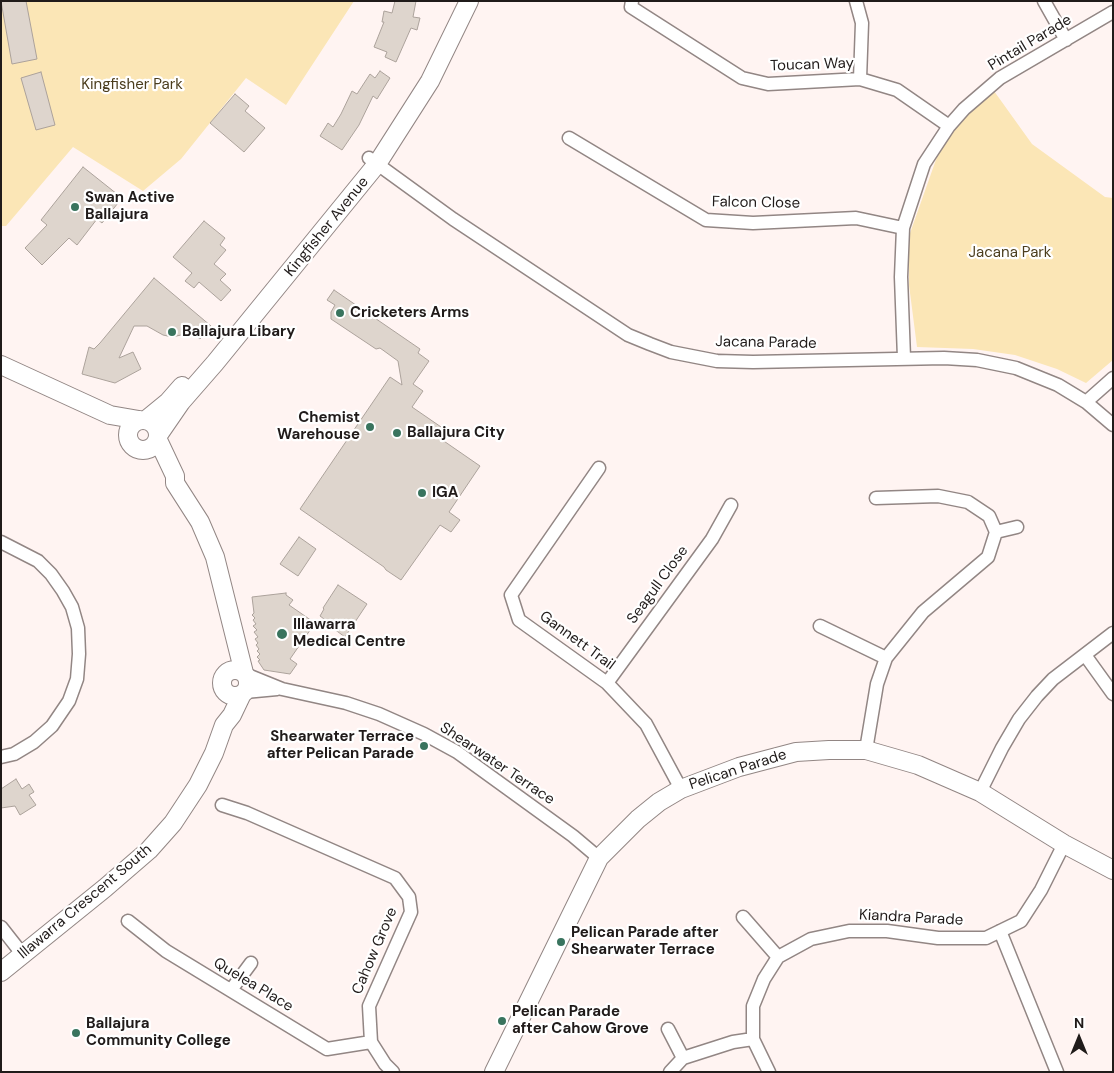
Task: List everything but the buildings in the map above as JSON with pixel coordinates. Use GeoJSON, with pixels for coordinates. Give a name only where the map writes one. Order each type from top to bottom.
{"type":"FeatureCollection","features":[{"type":"Feature","properties":{"kind":"street","name":"Kingfisher Avenue"},"geometry":{"type":"LineString","coordinates":[[138,424],[168,402],[227,330],[373,161],[421,76],[460,1]]}},
{"type":"Feature","properties":{"kind":"street","name":"Kingfisher Avenue"},"geometry":{"type":"LineString","coordinates":[[154,442],[181,402],[252,319],[373,161],[430,81],[469,1]]}},
{"type":"Feature","properties":{"kind":"street","name":"Toucan Way"},"geometry":{"type":"LineString","coordinates":[[632,1],[631,7],[742,78],[768,84],[860,79],[897,90],[949,126]]}},
{"type":"Feature","properties":{"kind":"street"},"geometry":{"type":"LineString","coordinates":[[856,1],[862,23],[860,79]]}},
{"type":"Feature","properties":{"kind":"street"},"geometry":{"type":"LineString","coordinates":[[1044,1],[1066,40]]}},
{"type":"Feature","properties":{"kind":"street","name":"Pintail Parade"},"geometry":{"type":"LineString","coordinates":[[904,358],[901,276],[904,228],[924,164],[949,126],[964,109],[1000,78],[1113,12]]}},
{"type":"Feature","properties":{"kind":"street","name":"Falcon Close"},"geometry":{"type":"LineString","coordinates":[[569,138],[706,220],[753,223],[856,218],[904,228]]}},
{"type":"Feature","properties":{"kind":"street","name":"Jacana Parade"},"geometry":{"type":"LineString","coordinates":[[373,161],[453,219],[603,319],[628,335],[671,352],[717,360],[753,362],[904,358],[977,360],[1016,368],[1058,386],[1086,402],[1113,425]]}},
{"type":"Feature","properties":{"kind":"street"},"geometry":{"type":"LineString","coordinates":[[1,365],[110,415],[138,424],[156,426],[154,442],[175,476],[175,483],[209,541],[219,570],[233,634],[239,673],[248,680],[248,686],[238,693],[221,683],[223,676],[239,673]]}},
{"type":"Feature","properties":{"kind":"street"},"geometry":{"type":"LineString","coordinates":[[1086,402],[1113,378]]}},
{"type":"Feature","properties":{"kind":"street"},"geometry":{"type":"LineString","coordinates":[[138,424],[130,441],[132,445],[136,448],[154,442]]}},
{"type":"Feature","properties":{"kind":"street","name":"Gannett Trail"},"geometry":{"type":"LineString","coordinates":[[599,468],[511,594],[519,620],[607,682],[646,724],[681,789]]}},
{"type":"Feature","properties":{"kind":"street"},"geometry":{"type":"LineString","coordinates":[[866,750],[877,684],[886,658],[923,612],[988,557],[996,532],[989,516],[968,502],[938,496],[876,498]]}},
{"type":"Feature","properties":{"kind":"street","name":"Seagull Close"},"geometry":{"type":"LineString","coordinates":[[607,682],[712,539],[731,504]]}},
{"type":"Feature","properties":{"kind":"street"},"geometry":{"type":"LineString","coordinates":[[996,532],[1017,527]]}},
{"type":"Feature","properties":{"kind":"street"},"geometry":{"type":"LineString","coordinates":[[1,542],[38,561],[51,574],[63,591],[72,607],[78,628],[79,654],[77,679],[68,701],[52,726],[34,742],[14,754],[1,757]]}},
{"type":"Feature","properties":{"kind":"street"},"geometry":{"type":"LineString","coordinates":[[820,626],[886,658]]}},
{"type":"Feature","properties":{"kind":"street"},"geometry":{"type":"LineString","coordinates":[[980,792],[1019,719],[1053,679],[1113,633]]}},
{"type":"Feature","properties":{"kind":"street"},"geometry":{"type":"LineString","coordinates":[[1085,655],[1113,694]]}},
{"type":"Feature","properties":{"kind":"street","name":"Shearwater Terrace"},"geometry":{"type":"LineString","coordinates":[[239,673],[282,689],[346,702],[424,734],[457,752],[573,836],[599,858]]}},
{"type":"Feature","properties":{"kind":"street","name":"Shearwater Terrace"},"geometry":{"type":"LineString","coordinates":[[238,693],[282,689]]}},
{"type":"Feature","properties":{"kind":"street","name":"Illawarra Crescent South"},"geometry":{"type":"LineString","coordinates":[[1,972],[23,956],[149,850],[173,822],[198,785],[214,753],[224,725],[232,715],[238,693]]}},
{"type":"Feature","properties":{"kind":"street","name":"Pelican Parade"},"geometry":{"type":"LineString","coordinates":[[494,1072],[599,858],[638,819],[659,802],[681,789],[739,767],[796,752],[866,750],[918,764],[980,792],[1064,844],[1113,870]]}},
{"type":"Feature","properties":{"kind":"street","name":"Cahow Grove"},"geometry":{"type":"LineString","coordinates":[[222,805],[247,813],[395,878],[409,897],[411,912],[369,1006],[371,1042],[385,1064],[393,1072]]}},
{"type":"Feature","properties":{"kind":"street","name":"Kiandra Parade"},"geometry":{"type":"LineString","coordinates":[[769,1072],[753,1039],[753,1006],[764,978],[778,957],[811,939],[849,931],[887,931],[938,938],[986,938],[1021,921],[1041,890],[1064,844]]}},
{"type":"Feature","properties":{"kind":"street"},"geometry":{"type":"LineString","coordinates":[[743,917],[778,957]]}},
{"type":"Feature","properties":{"kind":"street","name":"Quelea Place"},"geometry":{"type":"LineString","coordinates":[[128,921],[166,951],[327,1049],[371,1042]]}},
{"type":"Feature","properties":{"kind":"street"},"geometry":{"type":"LineString","coordinates":[[1,927],[23,956]]}},
{"type":"Feature","properties":{"kind":"street"},"geometry":{"type":"LineString","coordinates":[[1000,931],[1057,1072]]}},
{"type":"Feature","properties":{"kind":"street"},"geometry":{"type":"LineString","coordinates":[[231,990],[251,963]]}},
{"type":"Feature","properties":{"kind":"street"},"geometry":{"type":"LineString","coordinates":[[668,1029],[684,1058]]}},
{"type":"Feature","properties":{"kind":"street"},"geometry":{"type":"LineString","coordinates":[[670,1072],[684,1058],[733,1042],[753,1039]]}},
{"type":"Feature","properties":{"kind":"green space","name":"Kingfisher Park"},"geometry":{"type":"Polygon","coordinates":[[[1,1],[354,1],[286,105],[246,78],[181,159],[143,191],[73,147],[6,226],[1,226],[1,1]]]}},
{"type":"Feature","properties":{"kind":"green space","name":"Jacana Park"},"geometry":{"type":"Polygon","coordinates":[[[994,91],[1032,144],[1105,197],[1113,198],[1113,360],[1086,383],[1057,369],[1015,355],[973,349],[917,347],[909,285],[909,236],[938,154],[961,120],[994,91]]]}},
{"type":"Feature","properties":{"kind":"place","name":"Swan Active Ballajura"},"geometry":{"type":"Point","coordinates":[75,207]}},
{"type":"Feature","properties":{"kind":"place","name":"Cricketers Arms"},"geometry":{"type":"Point","coordinates":[340,313]}},
{"type":"Feature","properties":{"kind":"place","name":"Ballajura Libary"},"geometry":{"type":"Point","coordinates":[172,332]}},
{"type":"Feature","properties":{"kind":"place","name":"Chemist Warehouse"},"geometry":{"type":"Point","coordinates":[370,427]}},
{"type":"Feature","properties":{"kind":"place","name":"Ballajura City"},"geometry":{"type":"Point","coordinates":[397,433]}},
{"type":"Feature","properties":{"kind":"place","name":"IGA"},"geometry":{"type":"Point","coordinates":[422,493]}},
{"type":"Feature","properties":{"kind":"place","name":"Illawarra Medical Centre"},"geometry":{"type":"Point","coordinates":[282,634]}},
{"type":"Feature","properties":{"kind":"place","name":"Shearwater Terrace after Pelican Parade"},"geometry":{"type":"Point","coordinates":[424,746]}},
{"type":"Feature","properties":{"kind":"place","name":"Pelican Parade after Shearwater Terrace"},"geometry":{"type":"Point","coordinates":[561,942]}},
{"type":"Feature","properties":{"kind":"place","name":"Pelican Parade after Cahow Grove"},"geometry":{"type":"Point","coordinates":[502,1021]}},
{"type":"Feature","properties":{"kind":"place","name":"Ballajura Community College"},"geometry":{"type":"Point","coordinates":[76,1033]}}]}
